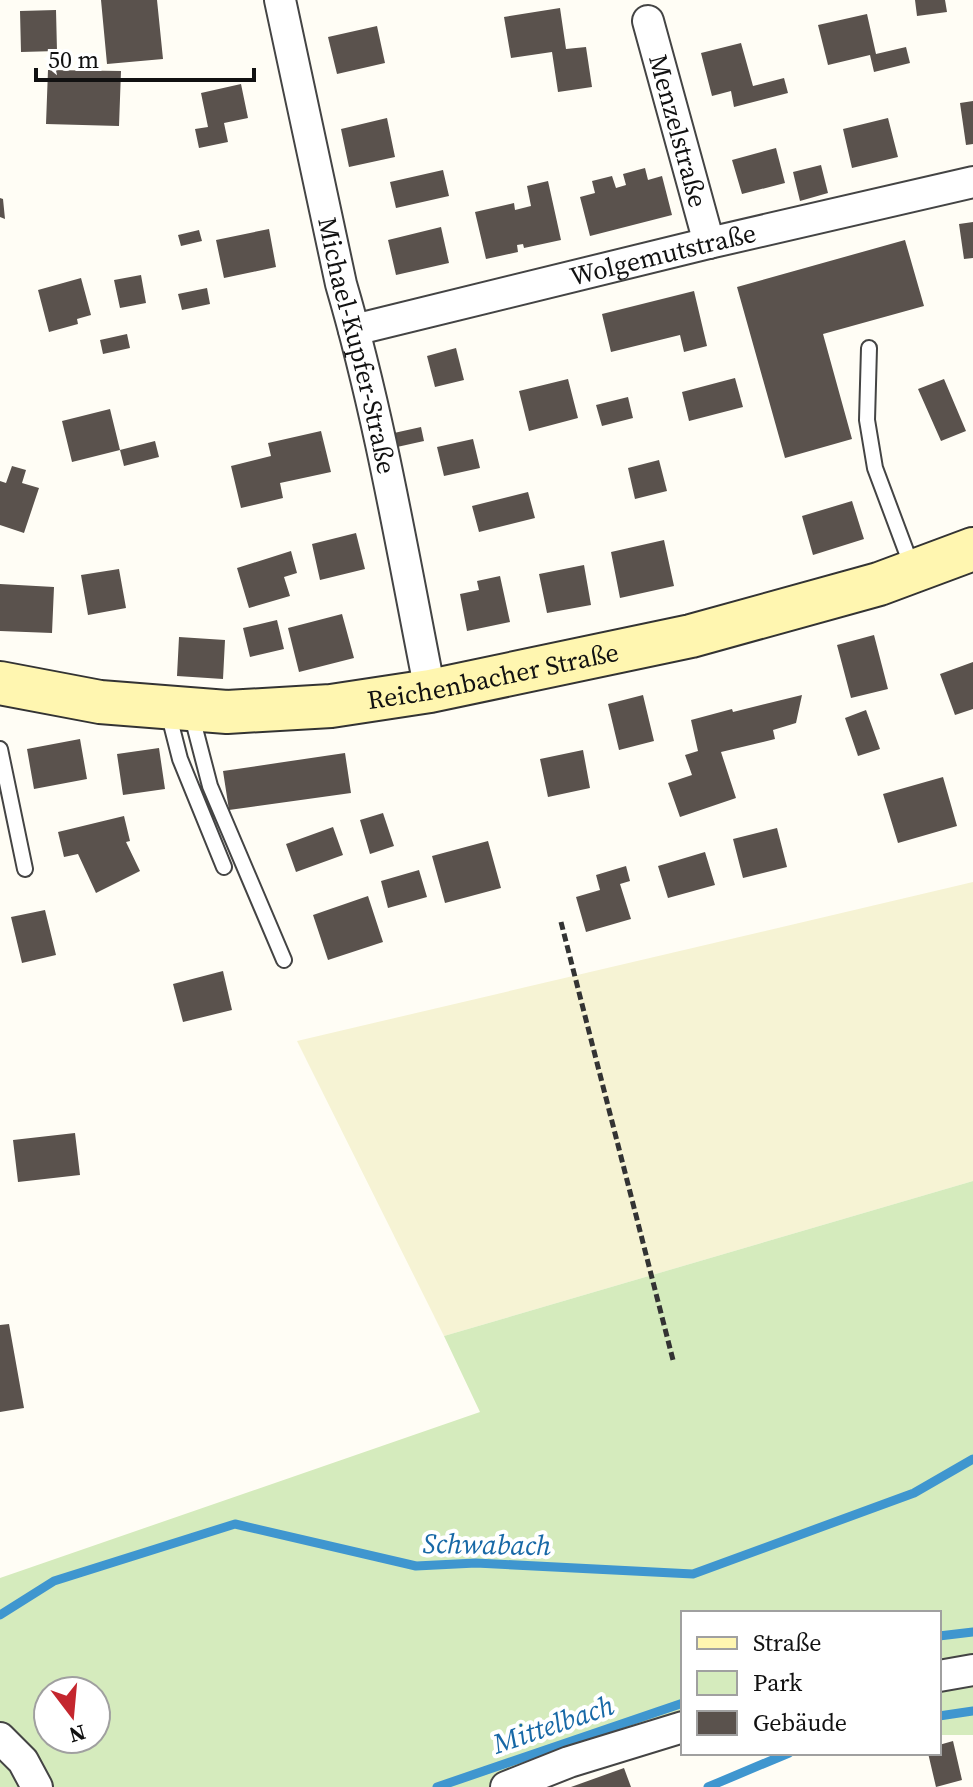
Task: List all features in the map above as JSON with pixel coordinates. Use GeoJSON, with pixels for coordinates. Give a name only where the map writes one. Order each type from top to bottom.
{"type":"FeatureCollection","features":[{"type":"Feature","properties":{"kind":"main road","name":"Reichenbacher Straße"},"geometry":{"type":"LineString","coordinates":[[0,683],[100,702],[227,712],[331,706],[430,691],[691,636],[879,584],[973,549]]}},
{"type":"Feature","properties":{"kind":"street","name":"Michael-Kupfer-Straße"},"geometry":{"type":"LineString","coordinates":[[280,0],[341,284],[383,455],[430,691]]}},
{"type":"Feature","properties":{"kind":"street","name":"Menzelstraße"},"geometry":{"type":"LineString","coordinates":[[648,21],[709,243]]}},
{"type":"Feature","properties":{"kind":"street","name":"Wolgemutstraße"},"geometry":{"type":"LineString","coordinates":[[354,330],[973,182]]}},
{"type":"Feature","properties":{"kind":"street"},"geometry":{"type":"LineString","coordinates":[[941,1676],[973,1670]]}},
{"type":"Feature","properties":{"kind":"street"},"geometry":{"type":"LineString","coordinates":[[506,1787],[569,1762],[681,1728]]}},
{"type":"Feature","properties":{"kind":"street"},"geometry":{"type":"LineString","coordinates":[[0,1738],[23,1761],[37,1787]]}},
{"type":"Feature","properties":{"kind":"lane"},"geometry":{"type":"LineString","coordinates":[[869,348],[867,420],[875,468],[914,571]]}},
{"type":"Feature","properties":{"kind":"lane"},"geometry":{"type":"LineString","coordinates":[[178,708],[180,759],[224,867]]}},
{"type":"Feature","properties":{"kind":"lane"},"geometry":{"type":"LineString","coordinates":[[178,708],[284,960]]}},
{"type":"Feature","properties":{"kind":"lane"},"geometry":{"type":"LineString","coordinates":[[0,749],[25,869]]}},
{"type":"Feature","properties":{"kind":"path"},"geometry":{"type":"LineString","coordinates":[[561,922],[673,1360]]}},
{"type":"Feature","properties":{"kind":"shaded area"},"geometry":{"type":"Polygon","coordinates":[[[973,882],[973,1181],[444,1336],[297,1041],[973,882]]]}},
{"type":"Feature","properties":{"kind":"green space"},"geometry":{"type":"Polygon","coordinates":[[[973,1181],[973,1735],[941,1735],[941,1611],[681,1611],[681,1738],[550,1787],[0,1787],[0,1578],[480,1412],[444,1336],[973,1181]]]}},
{"type":"Feature","properties":{"kind":"building"},"geometry":{"type":"Polygon","coordinates":[[[101,0],[157,0],[163,59],[107,64],[101,0]]]}},
{"type":"Feature","properties":{"kind":"building"},"geometry":{"type":"Polygon","coordinates":[[[915,0],[945,0],[947,12],[917,16],[915,0]]]}},
{"type":"Feature","properties":{"kind":"building"},"geometry":{"type":"Polygon","coordinates":[[[560,8],[566,49],[586,47],[592,87],[558,92],[552,52],[511,58],[504,17],[560,8]]]}},
{"type":"Feature","properties":{"kind":"building"},"geometry":{"type":"Polygon","coordinates":[[[56,10],[57,51],[21,52],[20,11],[56,10]]]}},
{"type":"Feature","properties":{"kind":"building"},"geometry":{"type":"Polygon","coordinates":[[[867,14],[876,54],[906,47],[910,63],[874,72],[870,55],[828,65],[818,25],[867,14]]]}},
{"type":"Feature","properties":{"kind":"building"},"geometry":{"type":"Polygon","coordinates":[[[377,26],[385,63],[337,74],[328,37],[377,26]]]}},
{"type":"Feature","properties":{"kind":"building"},"geometry":{"type":"Polygon","coordinates":[[[741,43],[753,86],[784,78],[788,93],[734,107],[731,91],[712,96],[701,53],[741,43]]]}},
{"type":"Feature","properties":{"kind":"building"},"geometry":{"type":"Polygon","coordinates":[[[48,70],[121,71],[119,126],[46,124],[48,70]]]}},
{"type":"Feature","properties":{"kind":"building"},"geometry":{"type":"Polygon","coordinates":[[[241,84],[248,118],[224,123],[228,142],[199,148],[195,129],[208,127],[201,93],[241,84]]]}},
{"type":"Feature","properties":{"kind":"building"},"geometry":{"type":"Polygon","coordinates":[[[973,101],[973,144],[966,145],[960,103],[973,101]]]}},
{"type":"Feature","properties":{"kind":"building"},"geometry":{"type":"Polygon","coordinates":[[[387,118],[395,157],[349,167],[341,129],[387,118]]]}},
{"type":"Feature","properties":{"kind":"building"},"geometry":{"type":"Polygon","coordinates":[[[888,118],[898,157],[852,168],[843,129],[888,118]]]}},
{"type":"Feature","properties":{"kind":"building"},"geometry":{"type":"Polygon","coordinates":[[[776,148],[785,183],[742,194],[732,160],[776,148]]]}},
{"type":"Feature","properties":{"kind":"building"},"geometry":{"type":"Polygon","coordinates":[[[821,165],[828,193],[800,201],[793,172],[821,165]]]}},
{"type":"Feature","properties":{"kind":"building"},"geometry":{"type":"Polygon","coordinates":[[[645,168],[648,180],[662,176],[672,215],[590,236],[580,197],[595,193],[592,181],[612,176],[616,188],[626,185],[623,174],[645,168]]]}},
{"type":"Feature","properties":{"kind":"building"},"geometry":{"type":"Polygon","coordinates":[[[443,170],[449,196],[396,208],[390,182],[443,170]]]}},
{"type":"Feature","properties":{"kind":"building"},"geometry":{"type":"Polygon","coordinates":[[[548,181],[561,240],[524,248],[523,244],[517,245],[518,252],[486,259],[475,212],[514,203],[515,210],[531,206],[527,186],[548,181]]]}},
{"type":"Feature","properties":{"kind":"building"},"geometry":{"type":"Polygon","coordinates":[[[0,198],[3,199],[5,219],[0,217],[0,198]]]}},
{"type":"Feature","properties":{"kind":"building"},"geometry":{"type":"Polygon","coordinates":[[[973,222],[973,258],[964,259],[959,224],[973,222]]]}},
{"type":"Feature","properties":{"kind":"building"},"geometry":{"type":"Polygon","coordinates":[[[441,227],[449,263],[396,275],[388,240],[441,227]]]}},
{"type":"Feature","properties":{"kind":"building"},"geometry":{"type":"Polygon","coordinates":[[[269,229],[276,267],[224,278],[216,240],[269,229]]]}},
{"type":"Feature","properties":{"kind":"building"},"geometry":{"type":"Polygon","coordinates":[[[199,230],[202,241],[181,246],[178,235],[199,230]]]}},
{"type":"Feature","properties":{"kind":"building"},"geometry":{"type":"Polygon","coordinates":[[[905,240],[924,306],[823,334],[852,439],[785,458],[737,287],[905,240]]]}},
{"type":"Feature","properties":{"kind":"building"},"geometry":{"type":"Polygon","coordinates":[[[141,275],[146,303],[120,308],[114,280],[141,275]]]}},
{"type":"Feature","properties":{"kind":"building"},"geometry":{"type":"Polygon","coordinates":[[[81,278],[91,315],[77,319],[78,324],[49,332],[38,290],[81,278]]]}},
{"type":"Feature","properties":{"kind":"building"},"geometry":{"type":"Polygon","coordinates":[[[207,288],[210,304],[182,310],[178,294],[207,288]]]}},
{"type":"Feature","properties":{"kind":"building"},"geometry":{"type":"Polygon","coordinates":[[[694,291],[707,346],[684,352],[680,335],[611,352],[602,314],[694,291]]]}},
{"type":"Feature","properties":{"kind":"building"},"geometry":{"type":"Polygon","coordinates":[[[127,334],[130,348],[103,354],[100,340],[127,334]]]}},
{"type":"Feature","properties":{"kind":"building"},"geometry":{"type":"Polygon","coordinates":[[[456,348],[464,380],[435,387],[427,356],[456,348]]]}},
{"type":"Feature","properties":{"kind":"building"},"geometry":{"type":"Polygon","coordinates":[[[735,378],[743,407],[689,421],[682,392],[735,378]]]}},
{"type":"Feature","properties":{"kind":"building"},"geometry":{"type":"Polygon","coordinates":[[[568,379],[578,418],[529,431],[519,391],[568,379]]]}},
{"type":"Feature","properties":{"kind":"building"},"geometry":{"type":"Polygon","coordinates":[[[944,379],[966,431],[941,441],[918,389],[944,379]]]}},
{"type":"Feature","properties":{"kind":"building"},"geometry":{"type":"Polygon","coordinates":[[[628,397],[633,418],[602,426],[596,405],[628,397]]]}},
{"type":"Feature","properties":{"kind":"building"},"geometry":{"type":"Polygon","coordinates":[[[110,409],[120,450],[72,462],[62,421],[110,409]]]}},
{"type":"Feature","properties":{"kind":"building"},"geometry":{"type":"Polygon","coordinates":[[[421,427],[424,441],[397,447],[394,433],[421,427]]]}},
{"type":"Feature","properties":{"kind":"building"},"geometry":{"type":"Polygon","coordinates":[[[321,431],[331,472],[280,483],[283,498],[241,508],[231,466],[271,456],[268,443],[321,431]]]}},
{"type":"Feature","properties":{"kind":"building"},"geometry":{"type":"Polygon","coordinates":[[[473,439],[480,468],[444,476],[437,447],[473,439]]]}},
{"type":"Feature","properties":{"kind":"building"},"geometry":{"type":"Polygon","coordinates":[[[155,441],[159,457],[124,466],[120,450],[155,441]]]}},
{"type":"Feature","properties":{"kind":"building"},"geometry":{"type":"Polygon","coordinates":[[[659,460],[667,491],[635,499],[628,468],[659,460]]]}},
{"type":"Feature","properties":{"kind":"building"},"geometry":{"type":"Polygon","coordinates":[[[12,466],[26,470],[22,483],[39,488],[24,533],[0,525],[0,481],[6,483],[12,466]]]}},
{"type":"Feature","properties":{"kind":"building"},"geometry":{"type":"Polygon","coordinates":[[[528,492],[535,518],[479,532],[472,506],[528,492]]]}},
{"type":"Feature","properties":{"kind":"building"},"geometry":{"type":"Polygon","coordinates":[[[852,501],[864,539],[813,555],[802,516],[852,501]]]}},
{"type":"Feature","properties":{"kind":"building"},"geometry":{"type":"Polygon","coordinates":[[[356,533],[365,569],[320,580],[312,544],[356,533]]]}},
{"type":"Feature","properties":{"kind":"building"},"geometry":{"type":"Polygon","coordinates":[[[664,540],[674,586],[620,598],[611,552],[664,540]]]}},
{"type":"Feature","properties":{"kind":"building"},"geometry":{"type":"Polygon","coordinates":[[[291,551],[297,573],[284,577],[290,596],[249,608],[237,568],[291,551]]]}},
{"type":"Feature","properties":{"kind":"building"},"geometry":{"type":"Polygon","coordinates":[[[584,565],[591,605],[547,613],[539,574],[584,565]]]}},
{"type":"Feature","properties":{"kind":"building"},"geometry":{"type":"Polygon","coordinates":[[[119,569],[126,608],[88,615],[81,575],[119,569]]]}},
{"type":"Feature","properties":{"kind":"building"},"geometry":{"type":"Polygon","coordinates":[[[500,576],[510,622],[467,631],[460,594],[479,590],[477,581],[500,576]]]}},
{"type":"Feature","properties":{"kind":"building"},"geometry":{"type":"Polygon","coordinates":[[[0,584],[54,587],[52,633],[0,631],[0,584]]]}},
{"type":"Feature","properties":{"kind":"building"},"geometry":{"type":"Polygon","coordinates":[[[342,614],[354,658],[299,672],[288,628],[342,614]]]}},
{"type":"Feature","properties":{"kind":"building"},"geometry":{"type":"Polygon","coordinates":[[[277,620],[284,649],[250,657],[243,628],[277,620]]]}},
{"type":"Feature","properties":{"kind":"building"},"geometry":{"type":"Polygon","coordinates":[[[874,635],[888,689],[851,698],[837,645],[874,635]]]}},
{"type":"Feature","properties":{"kind":"building"},"geometry":{"type":"Polygon","coordinates":[[[179,637],[225,640],[223,679],[177,676],[179,637]]]}},
{"type":"Feature","properties":{"kind":"building"},"geometry":{"type":"Polygon","coordinates":[[[973,662],[973,709],[955,715],[940,674],[973,662]]]}},
{"type":"Feature","properties":{"kind":"building"},"geometry":{"type":"Polygon","coordinates":[[[643,695],[654,741],[619,750],[608,704],[643,695]]]}},
{"type":"Feature","properties":{"kind":"building"},"geometry":{"type":"Polygon","coordinates":[[[802,695],[796,723],[773,730],[775,739],[721,752],[736,798],[680,817],[668,783],[692,775],[685,755],[698,751],[691,720],[802,695]]]}},
{"type":"Feature","properties":{"kind":"building"},"geometry":{"type":"Polygon","coordinates":[[[866,710],[880,749],[858,756],[845,718],[866,710]]]}},
{"type":"Feature","properties":{"kind":"building"},"geometry":{"type":"Polygon","coordinates":[[[80,739],[87,779],[34,789],[27,749],[80,739]]]}},
{"type":"Feature","properties":{"kind":"building"},"geometry":{"type":"Polygon","coordinates":[[[159,748],[165,789],[123,795],[117,754],[159,748]]]}},
{"type":"Feature","properties":{"kind":"building"},"geometry":{"type":"Polygon","coordinates":[[[583,750],[590,788],[548,797],[540,759],[583,750]]]}},
{"type":"Feature","properties":{"kind":"building"},"geometry":{"type":"Polygon","coordinates":[[[345,753],[351,793],[229,810],[223,771],[345,753]]]}},
{"type":"Feature","properties":{"kind":"building"},"geometry":{"type":"Polygon","coordinates":[[[943,777],[957,826],[898,843],[883,794],[943,777]]]}},
{"type":"Feature","properties":{"kind":"building"},"geometry":{"type":"Polygon","coordinates":[[[383,813],[394,846],[370,854],[360,820],[383,813]]]}},
{"type":"Feature","properties":{"kind":"building"},"geometry":{"type":"Polygon","coordinates":[[[124,816],[130,841],[126,842],[140,871],[96,893],[78,854],[64,857],[58,832],[124,816]]]}},
{"type":"Feature","properties":{"kind":"building"},"geometry":{"type":"Polygon","coordinates":[[[333,827],[343,855],[296,872],[286,844],[333,827]]]}},
{"type":"Feature","properties":{"kind":"building"},"geometry":{"type":"Polygon","coordinates":[[[777,828],[787,867],[743,878],[733,839],[777,828]]]}},
{"type":"Feature","properties":{"kind":"building"},"geometry":{"type":"Polygon","coordinates":[[[488,841],[501,888],[445,903],[432,856],[488,841]]]}},
{"type":"Feature","properties":{"kind":"building"},"geometry":{"type":"Polygon","coordinates":[[[705,852],[715,885],[668,898],[658,866],[705,852]]]}},
{"type":"Feature","properties":{"kind":"building"},"geometry":{"type":"Polygon","coordinates":[[[626,866],[630,881],[620,884],[631,919],[586,932],[576,897],[600,890],[596,875],[626,866]]]}},
{"type":"Feature","properties":{"kind":"building"},"geometry":{"type":"Polygon","coordinates":[[[419,870],[427,897],[388,908],[381,881],[419,870]]]}},
{"type":"Feature","properties":{"kind":"building"},"geometry":{"type":"Polygon","coordinates":[[[368,896],[383,942],[328,960],[313,915],[368,896]]]}},
{"type":"Feature","properties":{"kind":"building"},"geometry":{"type":"Polygon","coordinates":[[[45,910],[56,955],[22,963],[11,917],[45,910]]]}},
{"type":"Feature","properties":{"kind":"building"},"geometry":{"type":"Polygon","coordinates":[[[223,971],[232,1010],[183,1022],[173,984],[223,971]]]}},
{"type":"Feature","properties":{"kind":"building"},"geometry":{"type":"Polygon","coordinates":[[[75,1133],[80,1175],[18,1182],[13,1140],[75,1133]]]}},
{"type":"Feature","properties":{"kind":"building"},"geometry":{"type":"Polygon","coordinates":[[[9,1324],[24,1408],[0,1412],[0,1325],[9,1324]]]}},
{"type":"Feature","properties":{"kind":"building"},"geometry":{"type":"Polygon","coordinates":[[[953,1741],[962,1780],[936,1787],[928,1755],[941,1755],[941,1744],[953,1741]]]}},
{"type":"Feature","properties":{"kind":"building"},"geometry":{"type":"Polygon","coordinates":[[[624,1768],[631,1787],[571,1787],[624,1768]]]}},
{"type":"Feature","properties":{"kind":"waterway","name":"Schwabach"},"geometry":{"type":"LineString","coordinates":[[0,1615],[54,1581],[235,1524],[416,1566],[476,1563],[693,1574],[914,1493],[973,1459]]}},
{"type":"Feature","properties":{"kind":"waterway","name":"Mittelbach"},"geometry":{"type":"LineString","coordinates":[[941,1636],[973,1632]]}},
{"type":"Feature","properties":{"kind":"waterway","name":"Mittelbach"},"geometry":{"type":"LineString","coordinates":[[437,1787],[681,1704]]}},
{"type":"Feature","properties":{"kind":"waterway"},"geometry":{"type":"LineString","coordinates":[[941,1716],[973,1711]]}},
{"type":"Feature","properties":{"kind":"waterway"},"geometry":{"type":"LineString","coordinates":[[708,1787],[784,1755]]}}]}
